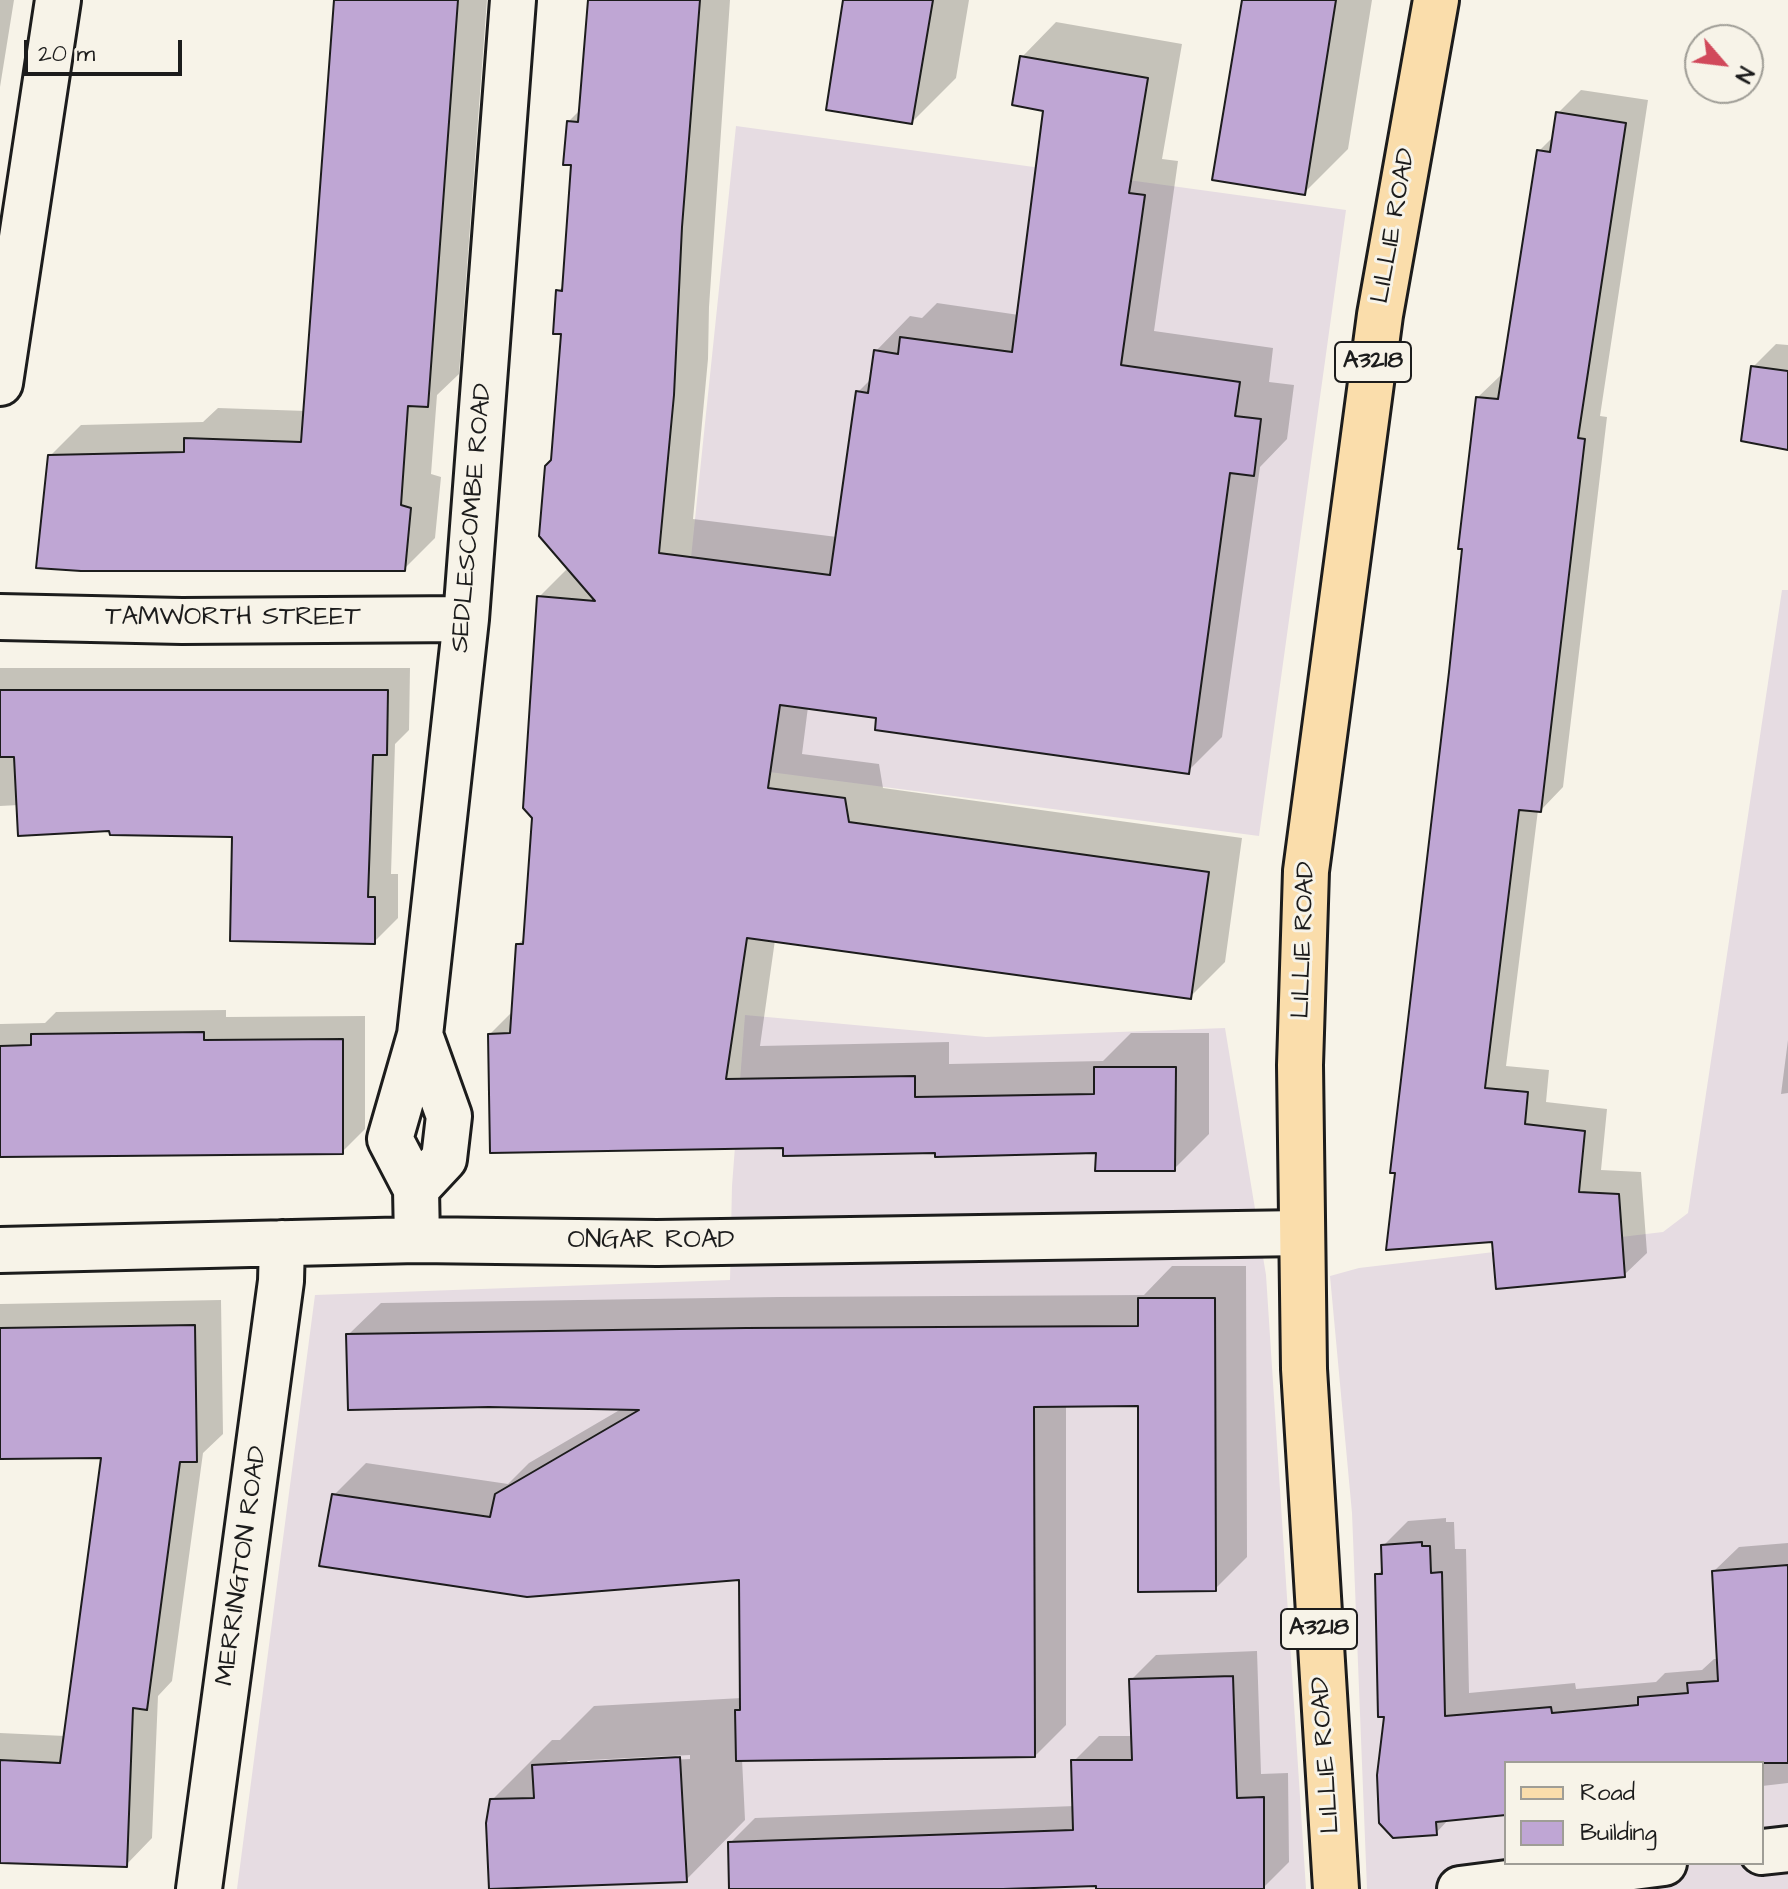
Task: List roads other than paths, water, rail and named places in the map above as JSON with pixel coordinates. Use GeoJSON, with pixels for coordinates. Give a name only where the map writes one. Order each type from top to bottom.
{"type":"FeatureCollection","features":[{"type":"Feature","properties":{"kind":"main road","name":"LILLIE ROAD"},"geometry":{"type":"LineString","coordinates":[[1336,1889],[1304,1369],[1300,1065],[1306,871],[1380,315],[1436,0]]}},
{"type":"Feature","properties":{"kind":"street"},"geometry":{"type":"LineString","coordinates":[[0,383],[58,0]]}},
{"type":"Feature","properties":{"kind":"street","name":"SEDLESCOMBE ROAD"},"geometry":{"type":"LineString","coordinates":[[417,1240],[416,1189],[444,1159],[449,1116],[420,1035],[466,619],[513,0]]}},
{"type":"Feature","properties":{"kind":"street","name":"TAMWORTH STREET"},"geometry":{"type":"LineString","coordinates":[[0,617],[182,621],[466,619]]}},
{"type":"Feature","properties":{"kind":"street","name":"ONGAR ROAD"},"geometry":{"type":"LineString","coordinates":[[0,1250],[417,1240],[657,1243],[1302,1233]]}},
{"type":"Feature","properties":{"kind":"street","name":"MERRINGTON ROAD"},"geometry":{"type":"LineString","coordinates":[[199,1889],[281,1281],[282,1243]]}},
{"type":"Feature","properties":{"kind":"street"},"geometry":{"type":"LineString","coordinates":[[1764,1852],[1788,1849]]}},
{"type":"Feature","properties":{"kind":"street"},"geometry":{"type":"LineString","coordinates":[[1460,1889],[1648,1865]]}}]}
